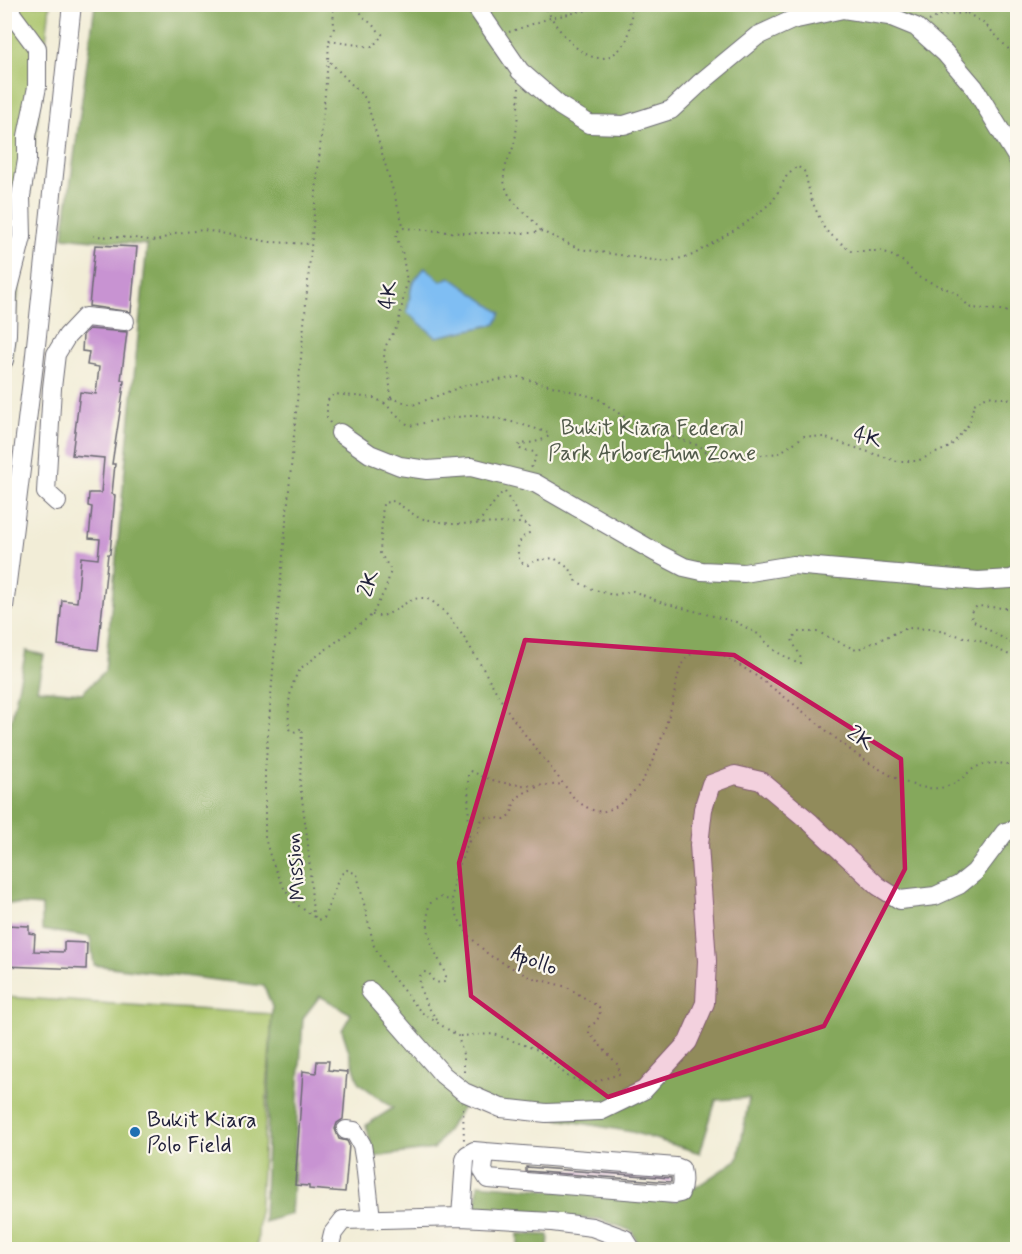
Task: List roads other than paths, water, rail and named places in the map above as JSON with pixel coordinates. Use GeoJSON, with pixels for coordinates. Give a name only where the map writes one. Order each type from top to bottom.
{"type":"FeatureCollection","features":[{"type":"Feature","properties":{"kind":"street"},"geometry":{"type":"LineString","coordinates":[[11,4],[11,13],[37,48],[37,87],[27,136],[27,160],[21,196],[21,237],[8,292],[7,334],[20,362]]}},
{"type":"Feature","properties":{"kind":"street"},"geometry":{"type":"LineString","coordinates":[[4,515],[61,4]]}},
{"type":"Feature","properties":{"kind":"street"},"geometry":{"type":"LineString","coordinates":[[4,607],[20,362],[72,4]]}},
{"type":"Feature","properties":{"kind":"street"},"geometry":{"type":"LineString","coordinates":[[474,4],[520,71],[560,106],[589,124],[624,125],[671,110],[757,36],[792,20],[843,9],[889,16],[916,27],[945,53],[974,87],[1017,159]]}},
{"type":"Feature","properties":{"kind":"street"},"geometry":{"type":"LineString","coordinates":[[57,502],[46,492],[51,398],[56,354],[67,336],[85,317],[125,321]]}},
{"type":"Feature","properties":{"kind":"street"},"geometry":{"type":"LineString","coordinates":[[20,362],[43,354],[56,354]]}},
{"type":"Feature","properties":{"kind":"street"},"geometry":{"type":"LineString","coordinates":[[340,433],[370,454],[400,466],[427,470],[471,468],[503,482],[535,483],[655,552],[684,567],[702,572],[744,573],[792,565],[978,581],[1011,579],[1017,576]]}},
{"type":"Feature","properties":{"kind":"street"},"geometry":{"type":"LineString","coordinates":[[370,991],[443,1075],[464,1092],[501,1108],[546,1113],[601,1111],[644,1090],[688,1042],[705,1003],[707,961],[699,845],[703,809],[711,784],[735,775],[761,781],[811,823],[878,886],[900,900],[935,896],[959,885],[975,872],[1005,832],[1017,829]]}},
{"type":"Feature","properties":{"kind":"street"},"geometry":{"type":"LineString","coordinates":[[346,1130],[354,1131],[362,1145],[371,1219]]}},
{"type":"Feature","properties":{"kind":"street"},"geometry":{"type":"LineString","coordinates":[[461,1217],[465,1160],[476,1153],[676,1167],[681,1169],[681,1190],[680,1193],[675,1194],[488,1179],[476,1153]]}},
{"type":"Feature","properties":{"kind":"street"},"geometry":{"type":"LineString","coordinates":[[329,1250],[333,1233],[343,1220],[461,1217],[552,1222],[592,1227],[626,1239],[632,1250]]}},
{"type":"Feature","properties":{"kind":"water"},"geometry":{"type":"Polygon","coordinates":[[[425,267],[441,281],[450,277],[501,313],[496,324],[436,337],[407,312],[412,284],[425,267]]]}},
{"type":"Feature","properties":{"kind":"place","name":"Bukit Kiara Polo Field"},"geometry":{"type":"Point","coordinates":[135,1132]}},
{"type":"Feature","properties":{"kind":"park label","name":"Bukit Kiara Federal Park Arboretum Zone"},"geometry":{"type":"Point","coordinates":[652,440]}}]}
